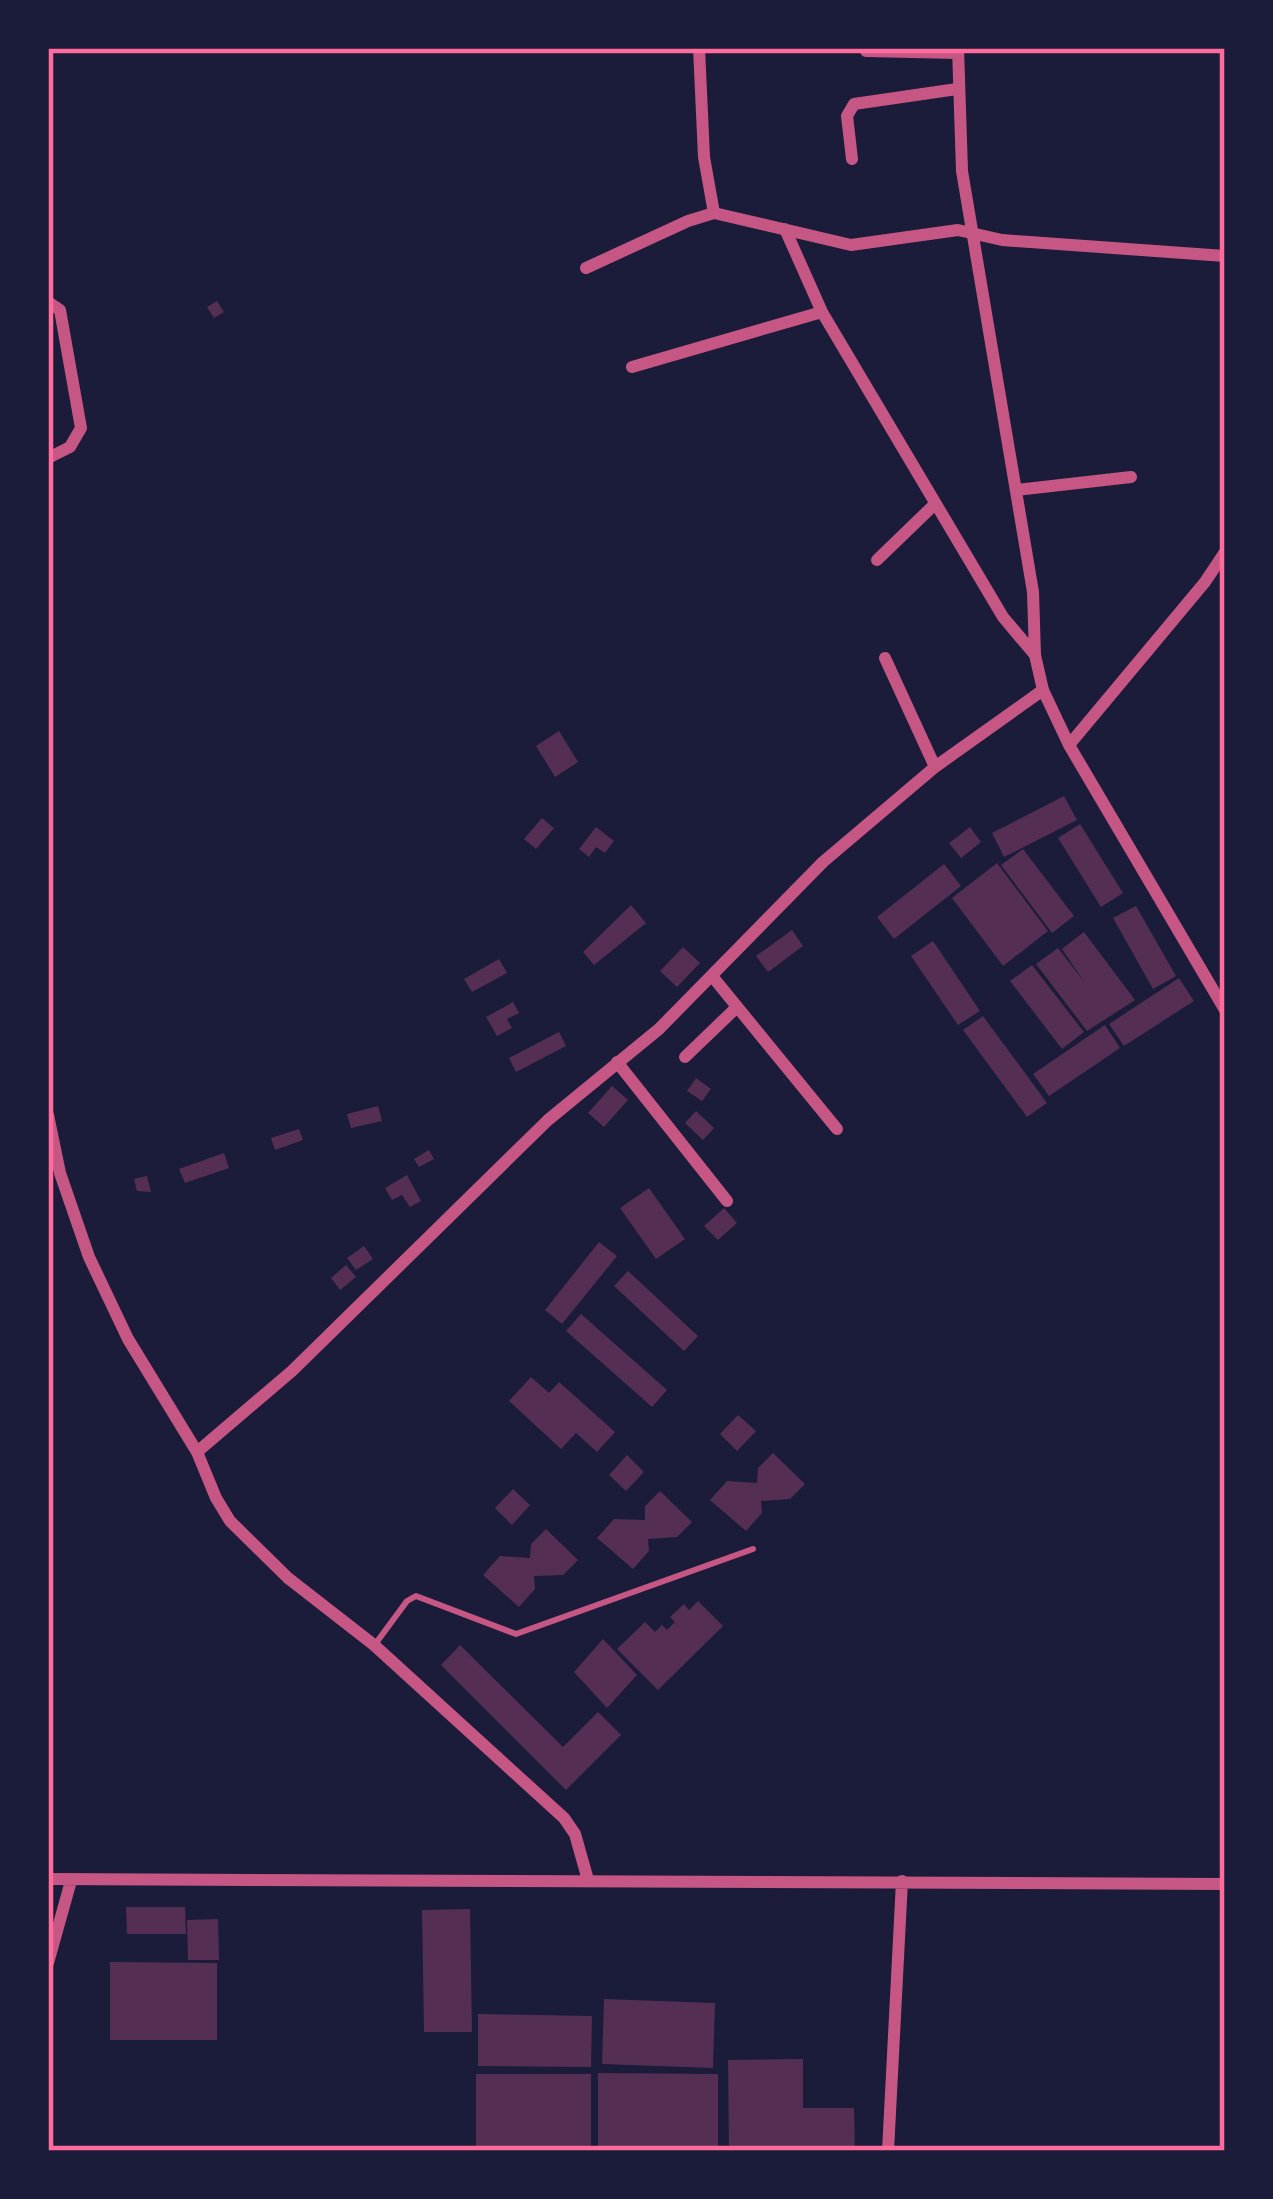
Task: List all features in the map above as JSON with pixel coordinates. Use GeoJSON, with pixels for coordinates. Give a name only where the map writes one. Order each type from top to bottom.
{"type":"FeatureCollection","features":[{"type":"Feature","properties":{"kind":"street"},"geometry":{"type":"LineString","coordinates":[[699,48],[704,157],[714,213]]}},
{"type":"Feature","properties":{"kind":"street"},"geometry":{"type":"LineString","coordinates":[[866,51],[958,50],[962,171],[1033,592],[1035,655],[1043,690],[1069,745],[1225,1010]]}},
{"type":"Feature","properties":{"kind":"street"},"geometry":{"type":"LineString","coordinates":[[852,158],[847,116],[854,104],[958,89]]}},
{"type":"Feature","properties":{"kind":"street"},"geometry":{"type":"LineString","coordinates":[[586,268],[714,213],[851,245],[944,230],[1225,256]]}},
{"type":"Feature","properties":{"kind":"street"},"geometry":{"type":"LineString","coordinates":[[785,230],[822,312],[1004,617],[1035,655]]}},
{"type":"Feature","properties":{"kind":"street"},"geometry":{"type":"LineString","coordinates":[[48,302],[60,310],[81,428],[70,447],[48,458]]}},
{"type":"Feature","properties":{"kind":"street"},"geometry":{"type":"LineString","coordinates":[[632,367],[822,312]]}},
{"type":"Feature","properties":{"kind":"street"},"geometry":{"type":"LineString","coordinates":[[1016,490],[1131,477]]}},
{"type":"Feature","properties":{"kind":"street"},"geometry":{"type":"LineString","coordinates":[[877,560],[935,504]]}},
{"type":"Feature","properties":{"kind":"street"},"geometry":{"type":"LineString","coordinates":[[1069,745],[1225,552]]}},
{"type":"Feature","properties":{"kind":"street"},"geometry":{"type":"LineString","coordinates":[[885,658],[934,767]]}},
{"type":"Feature","properties":{"kind":"street"},"geometry":{"type":"LineString","coordinates":[[197,1452],[292,1371],[548,1120],[659,1029],[823,862],[934,767],[1043,690]]}},
{"type":"Feature","properties":{"kind":"street"},"geometry":{"type":"LineString","coordinates":[[712,976],[836,1129]]}},
{"type":"Feature","properties":{"kind":"street"},"geometry":{"type":"LineString","coordinates":[[686,1057],[737,1007]]}},
{"type":"Feature","properties":{"kind":"street"},"geometry":{"type":"LineString","coordinates":[[617,1062],[727,1202]]}},
{"type":"Feature","properties":{"kind":"street"},"geometry":{"type":"LineString","coordinates":[[48,1115],[60,1173],[89,1257],[128,1340],[197,1452],[215,1498],[248,1541],[288,1578],[374,1646],[564,1818],[575,1834],[587,1880]]}},
{"type":"Feature","properties":{"kind":"street"},"geometry":{"type":"LineString","coordinates":[[48,1879],[1225,1884]]}},
{"type":"Feature","properties":{"kind":"street"},"geometry":{"type":"LineString","coordinates":[[48,1964],[71,1881]]}},
{"type":"Feature","properties":{"kind":"street"},"geometry":{"type":"LineString","coordinates":[[888,2151],[902,1881]]}},
{"type":"Feature","properties":{"kind":"lane"},"geometry":{"type":"LineString","coordinates":[[374,1646],[407,1601],[416,1597],[516,1634],[753,1549]]}},
{"type":"Feature","properties":{"kind":"building"},"geometry":{"type":"Polygon","coordinates":[[[217,301],[224,312],[214,318],[207,307],[217,301]]]}},
{"type":"Feature","properties":{"kind":"building"},"geometry":{"type":"Polygon","coordinates":[[[559,731],[578,762],[555,777],[536,746],[559,731]]]}},
{"type":"Feature","properties":{"kind":"building"},"geometry":{"type":"Polygon","coordinates":[[[1064,796],[1077,820],[1004,857],[992,833],[1064,796]]]}},
{"type":"Feature","properties":{"kind":"building"},"geometry":{"type":"Polygon","coordinates":[[[542,818],[554,828],[536,849],[524,839],[542,818]]]}},
{"type":"Feature","properties":{"kind":"building"},"geometry":{"type":"Polygon","coordinates":[[[1080,824],[1123,893],[1101,907],[1058,838],[1080,824]]]}},
{"type":"Feature","properties":{"kind":"building"},"geometry":{"type":"Polygon","coordinates":[[[596,827],[614,841],[605,853],[596,847],[589,857],[579,849],[596,827]]]}},
{"type":"Feature","properties":{"kind":"building"},"geometry":{"type":"Polygon","coordinates":[[[970,827],[981,842],[961,858],[949,843],[970,827]]]}},
{"type":"Feature","properties":{"kind":"building"},"geometry":{"type":"Polygon","coordinates":[[[1023,849],[1074,916],[1052,933],[1001,865],[1023,849]]]}},
{"type":"Feature","properties":{"kind":"building"},"geometry":{"type":"Polygon","coordinates":[[[997,863],[1048,931],[1003,966],[952,898],[997,863]]]}},
{"type":"Feature","properties":{"kind":"building"},"geometry":{"type":"Polygon","coordinates":[[[944,864],[961,886],[894,939],[877,917],[944,864]]]}},
{"type":"Feature","properties":{"kind":"building"},"geometry":{"type":"Polygon","coordinates":[[[631,905],[646,923],[594,965],[583,952],[631,905]]]}},
{"type":"Feature","properties":{"kind":"building"},"geometry":{"type":"Polygon","coordinates":[[[1136,906],[1176,976],[1153,989],[1113,918],[1136,906]]]}},
{"type":"Feature","properties":{"kind":"building"},"geometry":{"type":"Polygon","coordinates":[[[792,930],[803,946],[768,972],[756,956],[792,930]]]}},
{"type":"Feature","properties":{"kind":"building"},"geometry":{"type":"Polygon","coordinates":[[[1084,932],[1135,1000],[1087,1031],[1036,964],[1058,948],[1085,983],[1062,949],[1084,932]]]}},
{"type":"Feature","properties":{"kind":"building"},"geometry":{"type":"Polygon","coordinates":[[[933,941],[980,1011],[958,1025],[911,956],[933,941]]]}},
{"type":"Feature","properties":{"kind":"building"},"geometry":{"type":"Polygon","coordinates":[[[683,947],[700,963],[677,987],[660,971],[683,947]]]}},
{"type":"Feature","properties":{"kind":"building"},"geometry":{"type":"Polygon","coordinates":[[[499,959],[507,973],[472,992],[464,979],[499,959]]]}},
{"type":"Feature","properties":{"kind":"building"},"geometry":{"type":"Polygon","coordinates":[[[1032,965],[1084,1032],[1062,1049],[1010,981],[1032,965]]]}},
{"type":"Feature","properties":{"kind":"building"},"geometry":{"type":"Polygon","coordinates":[[[1179,978],[1194,1001],[1124,1046],[1109,1024],[1179,978]]]}},
{"type":"Feature","properties":{"kind":"building"},"geometry":{"type":"Polygon","coordinates":[[[513,1002],[519,1013],[507,1019],[512,1028],[497,1036],[486,1017],[513,1002]]]}},
{"type":"Feature","properties":{"kind":"building"},"geometry":{"type":"Polygon","coordinates":[[[983,1016],[1047,1103],[1027,1117],[963,1030],[983,1016]]]}},
{"type":"Feature","properties":{"kind":"building"},"geometry":{"type":"Polygon","coordinates":[[[1105,1025],[1120,1048],[1049,1096],[1033,1074],[1105,1025]]]}},
{"type":"Feature","properties":{"kind":"building"},"geometry":{"type":"Polygon","coordinates":[[[559,1032],[566,1046],[516,1072],[509,1058],[559,1032]]]}},
{"type":"Feature","properties":{"kind":"building"},"geometry":{"type":"Polygon","coordinates":[[[696,1078],[711,1089],[702,1101],[687,1091],[696,1078]]]}},
{"type":"Feature","properties":{"kind":"building"},"geometry":{"type":"Polygon","coordinates":[[[612,1086],[628,1100],[604,1127],[588,1113],[612,1086]]]}},
{"type":"Feature","properties":{"kind":"building"},"geometry":{"type":"Polygon","coordinates":[[[378,1106],[382,1121],[351,1128],[347,1114],[378,1106]]]}},
{"type":"Feature","properties":{"kind":"building"},"geometry":{"type":"Polygon","coordinates":[[[696,1111],[714,1128],[703,1140],[685,1123],[696,1111]]]}},
{"type":"Feature","properties":{"kind":"building"},"geometry":{"type":"Polygon","coordinates":[[[299,1129],[303,1140],[275,1150],[271,1138],[299,1129]]]}},
{"type":"Feature","properties":{"kind":"building"},"geometry":{"type":"Polygon","coordinates":[[[429,1150],[434,1159],[419,1167],[414,1159],[429,1150]]]}},
{"type":"Feature","properties":{"kind":"building"},"geometry":{"type":"Polygon","coordinates":[[[224,1153],[229,1168],[185,1183],[179,1169],[224,1153]]]}},
{"type":"Feature","properties":{"kind":"building"},"geometry":{"type":"Polygon","coordinates":[[[407,1175],[421,1201],[410,1207],[402,1195],[392,1200],[385,1188],[407,1175]]]}},
{"type":"Feature","properties":{"kind":"building"},"geometry":{"type":"Polygon","coordinates":[[[147,1176],[151,1192],[137,1191],[134,1179],[147,1176]]]}},
{"type":"Feature","properties":{"kind":"building"},"geometry":{"type":"Polygon","coordinates":[[[649,1188],[685,1239],[656,1259],[620,1208],[649,1188]]]}},
{"type":"Feature","properties":{"kind":"building"},"geometry":{"type":"Polygon","coordinates":[[[724,1208],[737,1223],[718,1240],[704,1226],[724,1208]]]}},
{"type":"Feature","properties":{"kind":"building"},"geometry":{"type":"Polygon","coordinates":[[[599,1242],[617,1256],[562,1324],[545,1310],[599,1242]]]}},
{"type":"Feature","properties":{"kind":"building"},"geometry":{"type":"Polygon","coordinates":[[[364,1246],[373,1259],[356,1270],[347,1258],[364,1246]]]}},
{"type":"Feature","properties":{"kind":"building"},"geometry":{"type":"Polygon","coordinates":[[[346,1265],[356,1277],[340,1290],[331,1278],[346,1265]]]}},
{"type":"Feature","properties":{"kind":"building"},"geometry":{"type":"Polygon","coordinates":[[[628,1271],[698,1336],[684,1351],[614,1286],[628,1271]]]}},
{"type":"Feature","properties":{"kind":"building"},"geometry":{"type":"Polygon","coordinates":[[[581,1314],[667,1390],[652,1407],[566,1331],[581,1314]]]}},
{"type":"Feature","properties":{"kind":"building"},"geometry":{"type":"Polygon","coordinates":[[[531,1377],[549,1393],[559,1382],[615,1432],[597,1452],[576,1433],[561,1449],[509,1401],[531,1377]]]}},
{"type":"Feature","properties":{"kind":"building"},"geometry":{"type":"Polygon","coordinates":[[[738,1415],[756,1431],[737,1451],[720,1434],[738,1415]]]}},
{"type":"Feature","properties":{"kind":"building"},"geometry":{"type":"Polygon","coordinates":[[[773,1453],[805,1484],[790,1499],[761,1501],[762,1513],[746,1531],[710,1500],[727,1481],[757,1483],[758,1468],[773,1453]]]}},
{"type":"Feature","properties":{"kind":"building"},"geometry":{"type":"Polygon","coordinates":[[[627,1455],[644,1472],[626,1491],[609,1475],[627,1455]]]}},
{"type":"Feature","properties":{"kind":"building"},"geometry":{"type":"Polygon","coordinates":[[[513,1489],[530,1505],[512,1525],[495,1508],[513,1489]]]}},
{"type":"Feature","properties":{"kind":"building"},"geometry":{"type":"Polygon","coordinates":[[[660,1491],[692,1522],[677,1537],[648,1539],[649,1551],[633,1569],[597,1538],[614,1519],[645,1520],[645,1506],[660,1491]]]}},
{"type":"Feature","properties":{"kind":"building"},"geometry":{"type":"Polygon","coordinates":[[[546,1529],[578,1560],[563,1575],[534,1576],[535,1589],[519,1607],[483,1575],[500,1556],[530,1558],[531,1544],[546,1529]]]}},
{"type":"Feature","properties":{"kind":"building"},"geometry":{"type":"Polygon","coordinates":[[[698,1601],[723,1626],[658,1690],[617,1649],[645,1622],[655,1632],[662,1625],[667,1630],[675,1622],[670,1617],[684,1604],[689,1610],[698,1601]]]}},
{"type":"Feature","properties":{"kind":"building"},"geometry":{"type":"Polygon","coordinates":[[[603,1639],[637,1675],[607,1708],[574,1672],[603,1639]]]}},
{"type":"Feature","properties":{"kind":"building"},"geometry":{"type":"Polygon","coordinates":[[[460,1645],[563,1747],[598,1712],[621,1735],[566,1790],[441,1665],[460,1645]]]}},
{"type":"Feature","properties":{"kind":"building"},"geometry":{"type":"Polygon","coordinates":[[[126,1907],[185,1907],[186,1934],[127,1934],[126,1907]]]}},
{"type":"Feature","properties":{"kind":"building"},"geometry":{"type":"Polygon","coordinates":[[[470,1909],[472,2032],[424,2032],[422,1910],[470,1909]]]}},
{"type":"Feature","properties":{"kind":"building"},"geometry":{"type":"Polygon","coordinates":[[[218,1919],[219,1960],[188,1960],[187,1920],[218,1919]]]}},
{"type":"Feature","properties":{"kind":"building"},"geometry":{"type":"Polygon","coordinates":[[[110,1962],[217,1963],[217,2040],[110,2040],[110,1962]]]}},
{"type":"Feature","properties":{"kind":"building"},"geometry":{"type":"Polygon","coordinates":[[[604,1999],[715,2003],[713,2068],[602,2064],[604,1999]]]}},
{"type":"Feature","properties":{"kind":"building"},"geometry":{"type":"Polygon","coordinates":[[[478,2014],[592,2016],[591,2067],[478,2066],[478,2014]]]}},
{"type":"Feature","properties":{"kind":"building"},"geometry":{"type":"Polygon","coordinates":[[[803,2059],[803,2108],[854,2108],[855,2151],[729,2151],[728,2060],[803,2059]]]}},
{"type":"Feature","properties":{"kind":"building"},"geometry":{"type":"Polygon","coordinates":[[[598,2073],[718,2074],[718,2151],[598,2151],[598,2073]]]}},
{"type":"Feature","properties":{"kind":"building"},"geometry":{"type":"Polygon","coordinates":[[[476,2074],[591,2074],[591,2150],[476,2150],[476,2074]]]}}]}
